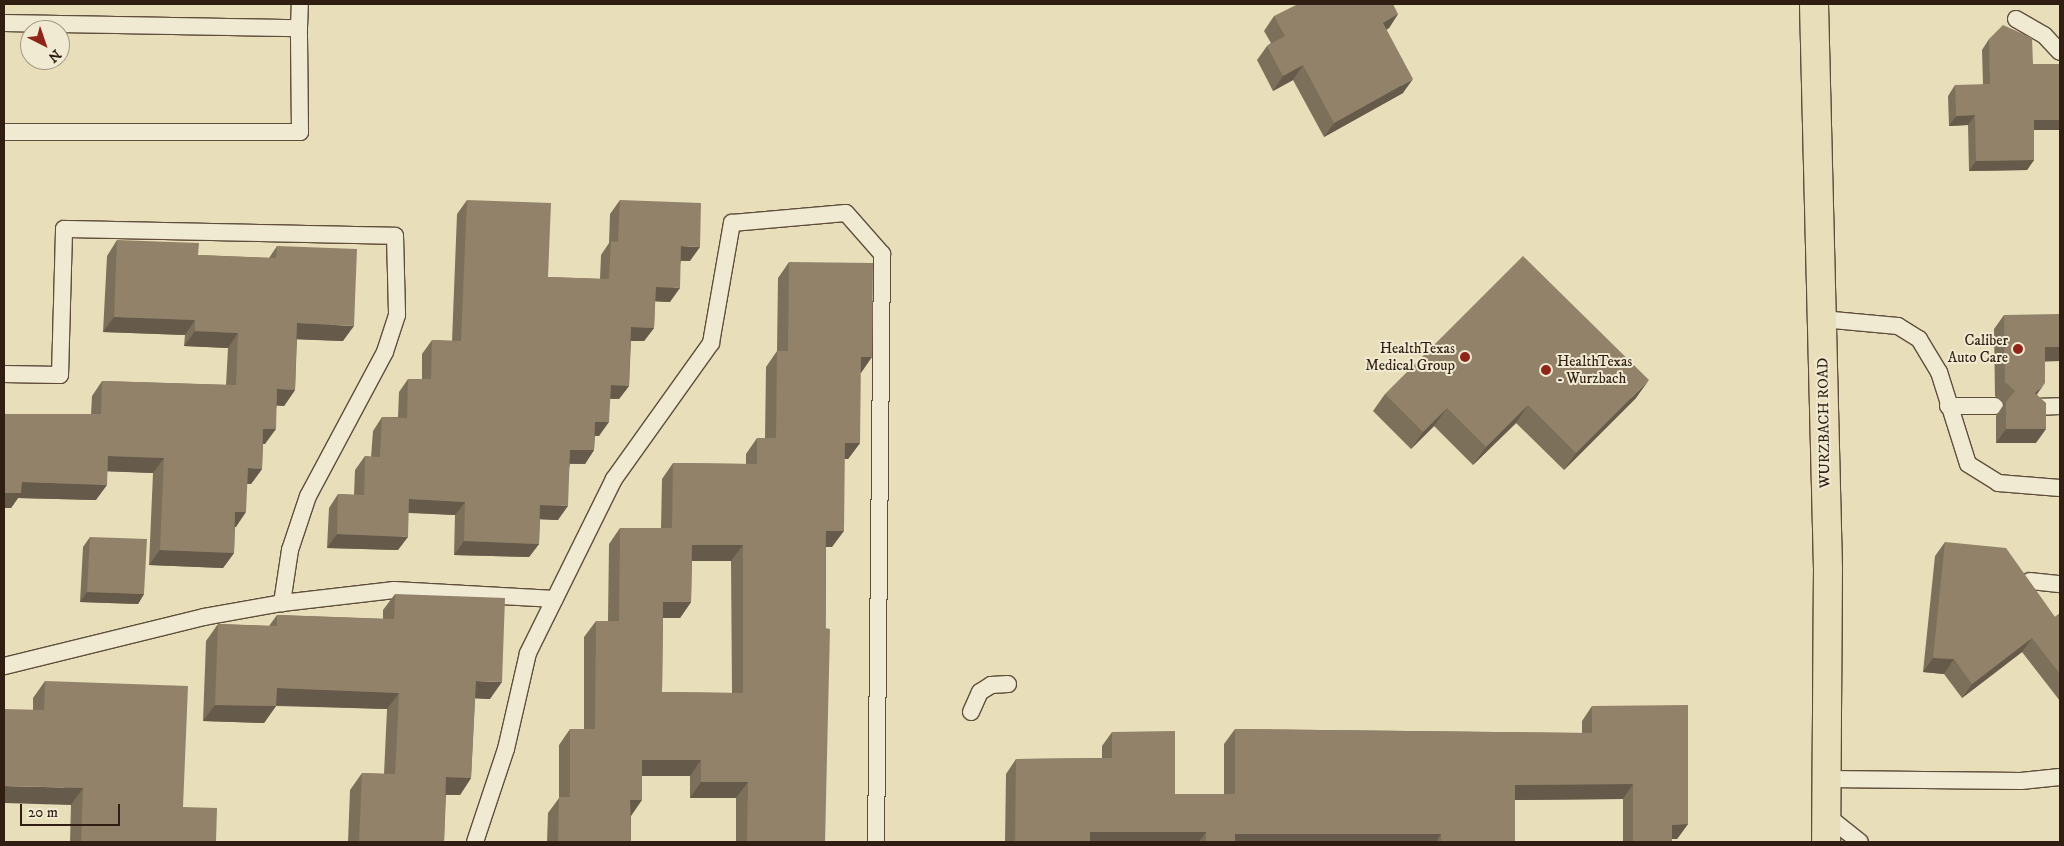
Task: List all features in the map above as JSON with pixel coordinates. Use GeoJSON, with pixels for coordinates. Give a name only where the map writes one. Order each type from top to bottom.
{"type":"FeatureCollection","features":[{"type":"Feature","properties":{"kind":"main road","name":"WURZBACH ROAD"},"geometry":{"type":"LineString","coordinates":[[1814,4],[1828,569],[1826,842]]}},
{"type":"Feature","properties":{"kind":"lane"},"geometry":{"type":"LineString","coordinates":[[4,132],[300,132],[300,4]]}},
{"type":"Feature","properties":{"kind":"lane"},"geometry":{"type":"LineString","coordinates":[[2016,19],[2044,35],[2060,52]]}},
{"type":"Feature","properties":{"kind":"lane"},"geometry":{"type":"LineString","coordinates":[[4,23],[299,28]]}},
{"type":"Feature","properties":{"kind":"lane"},"geometry":{"type":"LineString","coordinates":[[475,842],[506,750],[528,653],[614,479],[711,343],[732,223],[846,213],[882,254],[876,842]]}},
{"type":"Feature","properties":{"kind":"lane"},"geometry":{"type":"LineString","coordinates":[[4,374],[60,375],[64,229],[395,236],[397,316],[384,352],[308,496],[290,550],[282,604]]}},
{"type":"Feature","properties":{"kind":"lane"},"geometry":{"type":"LineString","coordinates":[[1822,319],[1898,326],[1919,339],[1939,372],[1948,406],[1968,464],[1998,483],[2060,488]]}},
{"type":"Feature","properties":{"kind":"lane"},"geometry":{"type":"LineString","coordinates":[[1948,406],[1996,406]]}},
{"type":"Feature","properties":{"kind":"lane"},"geometry":{"type":"LineString","coordinates":[[2036,407],[2060,406]]}},
{"type":"Feature","properties":{"kind":"lane"},"geometry":{"type":"LineString","coordinates":[[2030,581],[2060,584]]}},
{"type":"Feature","properties":{"kind":"lane"},"geometry":{"type":"LineString","coordinates":[[4,666],[204,617],[282,604],[394,590],[555,599]]}},
{"type":"Feature","properties":{"kind":"lane"},"geometry":{"type":"LineString","coordinates":[[1826,779],[2021,781],[2060,776]]}},
{"type":"Feature","properties":{"kind":"lane"},"geometry":{"type":"LineString","coordinates":[[1826,815],[1860,842]]}},
{"type":"Feature","properties":{"kind":"building"},"geometry":{"type":"Polygon","coordinates":[[[1298,4],[1393,4],[1398,14],[1383,23],[1413,79],[1334,123],[1303,65],[1283,76],[1267,46],[1285,36],[1274,16],[1298,4]]]}},
{"type":"Feature","properties":{"kind":"building"},"geometry":{"type":"Polygon","coordinates":[[[2003,25],[2032,38],[2033,64],[2060,64],[2060,120],[2034,120],[2034,160],[1976,161],[1975,115],[1956,116],[1955,85],[1990,84],[1989,39],[2003,25]]]}},
{"type":"Feature","properties":{"kind":"building"},"geometry":{"type":"Polygon","coordinates":[[[467,200],[551,203],[548,277],[609,279],[611,241],[618,242],[620,200],[701,203],[700,247],[681,246],[680,288],[656,287],[654,328],[631,327],[629,386],[611,385],[609,422],[595,422],[594,450],[570,450],[568,506],[540,505],[539,544],[464,541],[465,502],[409,499],[408,537],[337,534],[338,494],[364,495],[365,456],[380,457],[382,417],[407,418],[408,379],[431,379],[432,340],[461,341],[467,200]]]}},
{"type":"Feature","properties":{"kind":"building"},"geometry":{"type":"Polygon","coordinates":[[[117,240],[199,243],[198,255],[276,258],[277,246],[357,249],[354,326],[297,323],[295,390],[277,389],[276,429],[263,429],[262,469],[248,468],[246,512],[235,512],[234,553],[160,550],[164,458],[108,456],[107,485],[22,482],[21,493],[4,493],[4,414],[101,414],[102,381],[236,385],[238,333],[195,331],[195,320],[114,317],[117,240]]]}},
{"type":"Feature","properties":{"kind":"building","name":"HealthTexas Medical Group"},"geometry":{"type":"Polygon","coordinates":[[[1523,256],[1649,380],[1576,453],[1528,405],[1486,447],[1447,408],[1423,432],[1385,394],[1523,256]]]}},
{"type":"Feature","properties":{"kind":"building"},"geometry":{"type":"Polygon","coordinates":[[[789,262],[873,263],[872,357],[861,357],[860,443],[845,443],[844,531],[826,531],[825,628],[830,629],[825,842],[747,842],[748,782],[701,782],[701,760],[642,760],[642,800],[630,800],[631,842],[558,842],[559,797],[570,797],[570,729],[595,729],[596,621],[619,621],[620,528],[672,528],[673,463],[757,464],[757,438],[776,438],[777,351],[788,351],[789,262]],[[692,545],[691,602],[663,602],[662,692],[743,693],[743,545],[692,545]]]}},
{"type":"Feature","properties":{"kind":"building"},"geometry":{"type":"Polygon","coordinates":[[[2060,314],[2060,347],[2045,347],[2045,383],[2035,393],[2046,403],[2046,429],[2006,429],[2006,402],[2015,391],[2005,382],[2004,315],[2060,314]]]}},
{"type":"Feature","properties":{"kind":"building"},"geometry":{"type":"Polygon","coordinates":[[[90,537],[147,539],[144,594],[87,592],[90,537]]]}},
{"type":"Feature","properties":{"kind":"building"},"geometry":{"type":"Polygon","coordinates":[[[1945,542],[2006,548],[2055,617],[2060,613],[2060,674],[2032,638],[1972,684],[1954,659],[1933,658],[1945,542]]]}},
{"type":"Feature","properties":{"kind":"building"},"geometry":{"type":"Polygon","coordinates":[[[395,594],[505,598],[502,682],[476,681],[471,778],[446,777],[444,842],[359,842],[362,773],[395,774],[399,693],[277,688],[276,706],[215,705],[218,624],[277,626],[277,615],[394,619],[395,594]]]}},
{"type":"Feature","properties":{"kind":"building"},"geometry":{"type":"Polygon","coordinates":[[[45,681],[188,686],[183,807],[217,808],[216,842],[81,842],[83,788],[4,786],[4,709],[44,710],[45,681]]]}},
{"type":"Feature","properties":{"kind":"building"},"geometry":{"type":"Polygon","coordinates":[[[1688,705],[1688,824],[1672,825],[1672,842],[1633,842],[1633,784],[1515,785],[1515,842],[1441,842],[1441,834],[1235,834],[1235,842],[1206,842],[1206,832],[1090,832],[1090,842],[1015,842],[1016,759],[1112,758],[1112,732],[1175,731],[1175,794],[1235,794],[1235,729],[1592,733],[1592,706],[1688,705]]]}},
{"type":"Feature","properties":{"kind":"place","name":"Caliber Auto Care"},"geometry":{"type":"Point","coordinates":[2018,349]}},
{"type":"Feature","properties":{"kind":"place","name":"HealthTexas Medical Group"},"geometry":{"type":"Point","coordinates":[1465,357]}},
{"type":"Feature","properties":{"kind":"place","name":"HealthTexas - Wurzbach"},"geometry":{"type":"Point","coordinates":[1546,370]}}]}
